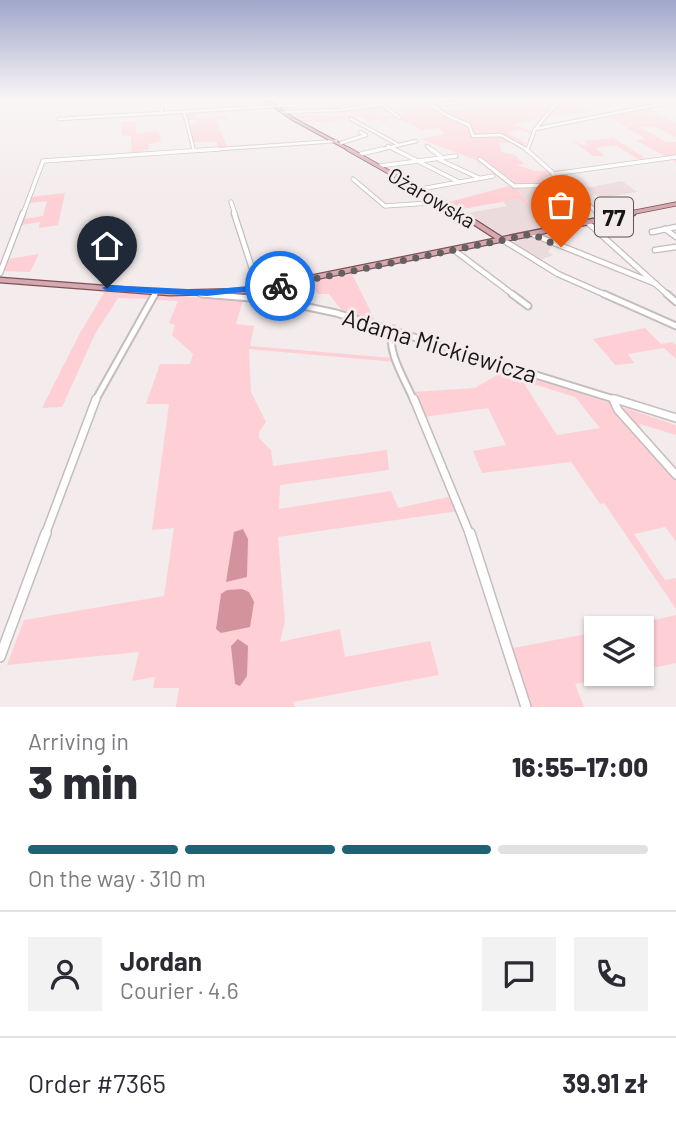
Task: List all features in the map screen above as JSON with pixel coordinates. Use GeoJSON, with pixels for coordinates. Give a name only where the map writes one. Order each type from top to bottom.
{"type":"FeatureCollection","features":[{"type":"Feature","properties":{"kind":"main road","name":"Ożarowska"},"geometry":{"type":"LineString","coordinates":[[321,133],[445,202],[503,240]]}},
{"type":"Feature","properties":{"kind":"main road","name":"77"},"geometry":{"type":"LineString","coordinates":[[261,289],[676,204]]}},
{"type":"Feature","properties":{"kind":"main road","name":"Adama Mickiewicza"},"geometry":{"type":"LineString","coordinates":[[0,280],[156,292],[200,293],[261,289]]}},
{"type":"Feature","properties":{"kind":"street"},"geometry":{"type":"LineString","coordinates":[[189,133],[194,151]]}},
{"type":"Feature","properties":{"kind":"street"},"geometry":{"type":"LineString","coordinates":[[0,274],[43,161],[338,142],[366,135],[362,133]]}},
{"type":"Feature","properties":{"kind":"street"},"geometry":{"type":"LineString","coordinates":[[377,133],[397,144]]}},
{"type":"Feature","properties":{"kind":"street"},"geometry":{"type":"LineString","coordinates":[[472,133],[473,136],[504,136],[526,149],[604,219]]}},
{"type":"Feature","properties":{"kind":"street"},"geometry":{"type":"LineString","coordinates":[[526,149],[534,133]]}},
{"type":"Feature","properties":{"kind":"street"},"geometry":{"type":"LineString","coordinates":[[361,155],[416,141]]}},
{"type":"Feature","properties":{"kind":"street"},"geometry":{"type":"LineString","coordinates":[[388,146],[458,182]]}},
{"type":"Feature","properties":{"kind":"street"},"geometry":{"type":"LineString","coordinates":[[427,146],[443,158]]}},
{"type":"Feature","properties":{"kind":"street"},"geometry":{"type":"LineString","coordinates":[[380,166],[456,156]]}},
{"type":"Feature","properties":{"kind":"street"},"geometry":{"type":"LineString","coordinates":[[553,174],[676,157]]}},
{"type":"Feature","properties":{"kind":"street"},"geometry":{"type":"LineString","coordinates":[[437,159],[479,179]]}},
{"type":"Feature","properties":{"kind":"street"},"geometry":{"type":"LineString","coordinates":[[480,159],[514,186],[566,185]]}},
{"type":"Feature","properties":{"kind":"street"},"geometry":{"type":"LineString","coordinates":[[421,189],[493,176]]}},
{"type":"Feature","properties":{"kind":"street"},"geometry":{"type":"LineString","coordinates":[[353,179],[385,206],[445,202]]}},
{"type":"Feature","properties":{"kind":"street"},"geometry":{"type":"LineString","coordinates":[[231,202],[261,289],[267,299]]}},
{"type":"Feature","properties":{"kind":"street"},"geometry":{"type":"LineString","coordinates":[[587,222],[676,302]]}},
{"type":"Feature","properties":{"kind":"street"},"geometry":{"type":"LineString","coordinates":[[652,232],[676,228]]}},
{"type":"Feature","properties":{"kind":"street"},"geometry":{"type":"LineString","coordinates":[[665,229],[676,237]]}},
{"type":"Feature","properties":{"kind":"street"},"geometry":{"type":"LineString","coordinates":[[532,234],[656,284]]}},
{"type":"Feature","properties":{"kind":"street","name":"Ożarowska"},"geometry":{"type":"LineString","coordinates":[[503,240],[546,268],[676,326]]}},
{"type":"Feature","properties":{"kind":"street"},"geometry":{"type":"LineString","coordinates":[[655,250],[676,247]]}},
{"type":"Feature","properties":{"kind":"street"},"geometry":{"type":"LineString","coordinates":[[454,250],[528,306]]}},
{"type":"Feature","properties":{"kind":"street"},"geometry":{"type":"LineString","coordinates":[[0,657],[98,394],[156,292]]}},
{"type":"Feature","properties":{"kind":"street","name":"Adama Mickiewicza"},"geometry":{"type":"LineString","coordinates":[[200,293],[267,299],[312,307],[393,329],[676,418]]}},
{"type":"Feature","properties":{"kind":"street"},"geometry":{"type":"LineString","coordinates":[[393,329],[390,337],[397,361],[463,513],[526,707]]}},
{"type":"Feature","properties":{"kind":"street"},"geometry":{"type":"LineString","coordinates":[[612,398],[618,410],[676,475]]}},
{"type":"Feature","properties":{"kind":"shaded area"},"geometry":{"type":"Polygon","coordinates":[[[159,133],[161,139],[148,144],[149,149],[143,150],[143,154],[132,155],[131,136],[121,135],[159,133]]]}},
{"type":"Feature","properties":{"kind":"shaded area"},"geometry":{"type":"Polygon","coordinates":[[[191,133],[222,133],[228,148],[207,148],[218,147],[217,142],[194,142],[191,133]]]}},
{"type":"Feature","properties":{"kind":"shaded area"},"geometry":{"type":"Polygon","coordinates":[[[508,133],[526,143],[525,149],[512,142],[499,143],[501,152],[515,155],[524,164],[517,165],[535,171],[548,171],[553,175],[543,178],[549,185],[517,189],[536,212],[518,199],[462,209],[449,202],[509,186],[476,160],[420,139],[445,134],[508,133]]]}},
{"type":"Feature","properties":{"kind":"shaded area"},"geometry":{"type":"Polygon","coordinates":[[[636,133],[650,133],[666,142],[676,142],[676,162],[635,140],[646,139],[636,133]]]}},
{"type":"Feature","properties":{"kind":"shaded area"},"geometry":{"type":"Polygon","coordinates":[[[567,137],[581,145],[588,145],[584,141],[613,138],[645,158],[638,159],[615,145],[595,148],[605,156],[593,156],[567,137]]]}},
{"type":"Feature","properties":{"kind":"shaded area"},"geometry":{"type":"Polygon","coordinates":[[[622,181],[637,192],[600,198],[586,188],[622,181]]]}},
{"type":"Feature","properties":{"kind":"shaded area"},"geometry":{"type":"Polygon","coordinates":[[[537,187],[573,222],[562,224],[543,205],[531,205],[517,189],[537,187]]]}},
{"type":"Feature","properties":{"kind":"shaded area"},"geometry":{"type":"Polygon","coordinates":[[[65,193],[58,225],[39,228],[40,222],[21,225],[23,219],[43,216],[47,201],[29,203],[31,197],[65,193]]]}},
{"type":"Feature","properties":{"kind":"shaded area"},"geometry":{"type":"Polygon","coordinates":[[[518,199],[551,227],[501,235],[468,213],[507,206],[503,202],[518,199]]]}},
{"type":"Feature","properties":{"kind":"shaded area"},"geometry":{"type":"Polygon","coordinates":[[[535,236],[554,244],[548,252],[553,255],[540,260],[512,242],[535,236]]]}},
{"type":"Feature","properties":{"kind":"shaded area"},"geometry":{"type":"Polygon","coordinates":[[[39,254],[30,272],[4,271],[8,259],[39,254]]]}},
{"type":"Feature","properties":{"kind":"shaded area"},"geometry":{"type":"Polygon","coordinates":[[[352,274],[375,320],[342,311],[329,294],[318,294],[310,282],[352,274]]]}},
{"type":"Feature","properties":{"kind":"shaded area"},"geometry":{"type":"Polygon","coordinates":[[[105,291],[152,294],[149,299],[118,298],[95,334],[62,407],[42,408],[79,335],[105,291]]]}},
{"type":"Feature","properties":{"kind":"shaded area"},"geometry":{"type":"Polygon","coordinates":[[[158,295],[243,300],[236,324],[254,326],[250,346],[393,358],[395,362],[249,349],[251,392],[266,422],[259,432],[259,438],[271,450],[273,466],[387,450],[389,470],[280,485],[279,509],[391,491],[398,508],[453,496],[459,511],[278,537],[285,621],[280,642],[340,629],[345,657],[430,641],[439,675],[293,702],[295,707],[176,707],[179,688],[153,688],[155,677],[132,681],[139,652],[7,665],[24,620],[164,596],[174,528],[152,530],[169,404],[146,404],[160,364],[190,364],[193,354],[172,335],[175,325],[169,323],[178,301],[155,300],[158,295]]]}},
{"type":"Feature","properties":{"kind":"shaded area"},"geometry":{"type":"Polygon","coordinates":[[[645,328],[661,344],[672,342],[676,345],[676,359],[664,348],[628,354],[634,363],[615,365],[593,339],[645,328]]]}},
{"type":"Feature","properties":{"kind":"shaded area"},"geometry":{"type":"Polygon","coordinates":[[[507,369],[613,404],[676,478],[676,541],[665,527],[634,534],[665,580],[676,578],[676,609],[604,503],[600,504],[571,462],[482,473],[473,451],[506,445],[488,408],[424,417],[413,392],[475,388],[507,369]],[[533,384],[525,385],[557,435],[600,428],[575,397],[533,384]]]}},
{"type":"Feature","properties":{"kind":"shaded area"},"geometry":{"type":"Polygon","coordinates":[[[619,406],[676,425],[676,435],[640,424],[642,434],[619,406]]]}},
{"type":"Feature","properties":{"kind":"shaded area"},"geometry":{"type":"Polygon","coordinates":[[[243,529],[248,539],[247,577],[226,582],[234,532],[243,529]]]}},
{"type":"Feature","properties":{"kind":"shaded area"},"geometry":{"type":"Polygon","coordinates":[[[242,589],[249,592],[254,602],[250,627],[221,633],[216,629],[221,594],[227,590],[242,589]]]}},
{"type":"Feature","properties":{"kind":"shaded area"},"geometry":{"type":"Polygon","coordinates":[[[676,615],[676,663],[654,668],[654,620],[676,615]]]}},
{"type":"Feature","properties":{"kind":"shaded area"},"geometry":{"type":"Polygon","coordinates":[[[584,634],[584,682],[575,684],[584,707],[532,707],[513,648],[584,634]]]}},
{"type":"Feature","properties":{"kind":"shaded area"},"geometry":{"type":"Polygon","coordinates":[[[238,639],[248,646],[247,676],[240,686],[235,684],[231,646],[238,639]]]}},
{"type":"Feature","properties":{"kind":"way so far"},"geometry":{"type":"LineString","coordinates":[[280,286],[532,234],[561,247]]}},
{"type":"Feature","properties":{"kind":"route"},"geometry":{"type":"LineString","coordinates":[[107,288],[170,293],[230,293],[280,286]]}}]}
